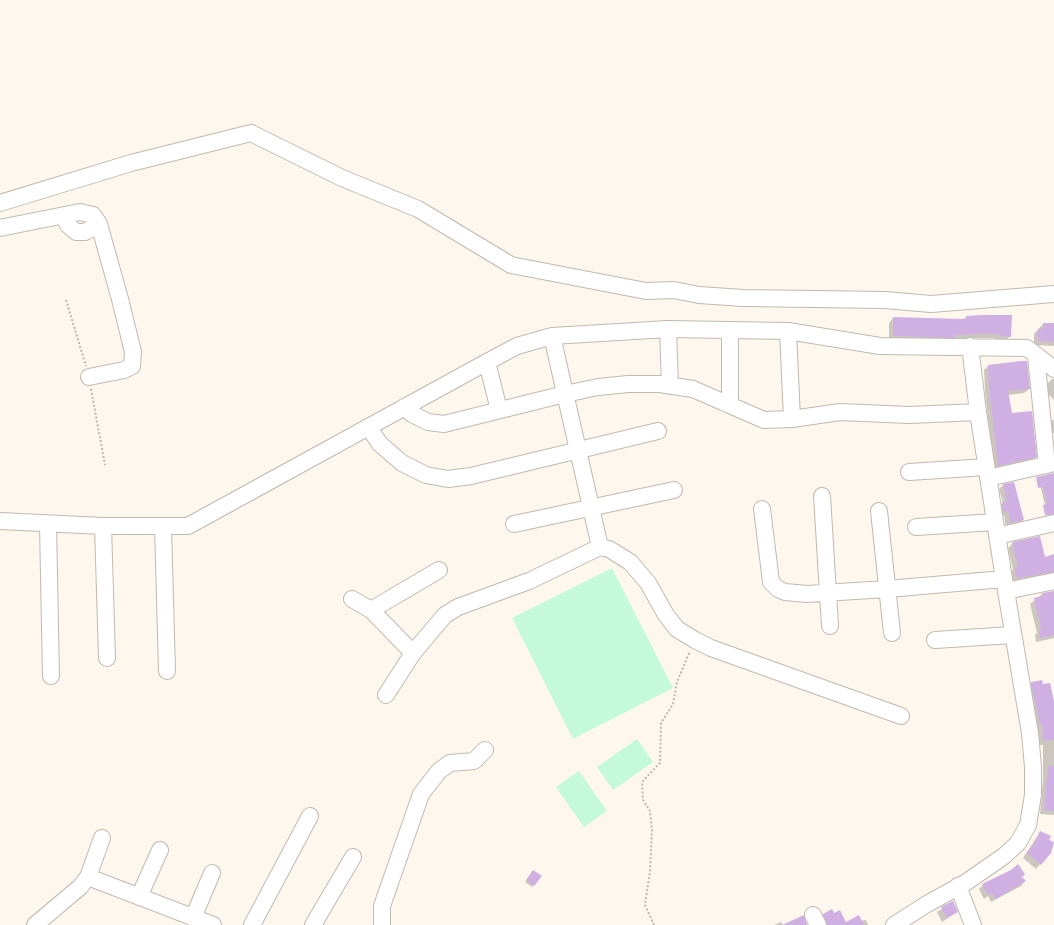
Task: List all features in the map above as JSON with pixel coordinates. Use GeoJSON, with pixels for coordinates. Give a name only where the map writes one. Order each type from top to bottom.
{"type":"FeatureCollection","features":[{"type":"Feature","properties":{"kind":"street"},"geometry":{"type":"LineString","coordinates":[[0,203],[131,163],[251,133],[342,178],[418,209],[511,265],[646,291],[674,290],[699,295],[743,298],[884,300],[931,304],[1054,294]]}},
{"type":"Feature","properties":{"kind":"street"},"geometry":{"type":"LineString","coordinates":[[0,228],[86,212],[92,215],[99,224],[120,299],[132,352],[132,366],[124,370],[89,377]]}},
{"type":"Feature","properties":{"kind":"street"},"geometry":{"type":"LineString","coordinates":[[668,329],[670,386]]}},
{"type":"Feature","properties":{"kind":"street"},"geometry":{"type":"LineString","coordinates":[[0,521],[48,525],[103,526],[188,526],[194,524],[517,346],[552,336],[668,329],[788,331],[880,346],[970,346],[1027,348],[1054,369]]}},
{"type":"Feature","properties":{"kind":"street"},"geometry":{"type":"LineString","coordinates":[[730,330],[730,404]]}},
{"type":"Feature","properties":{"kind":"street"},"geometry":{"type":"LineString","coordinates":[[788,331],[792,419]]}},
{"type":"Feature","properties":{"kind":"street"},"geometry":{"type":"LineString","coordinates":[[552,336],[600,547]]}},
{"type":"Feature","properties":{"kind":"street"},"geometry":{"type":"LineString","coordinates":[[894,925],[1004,856],[1018,843],[1028,825],[1033,795],[1033,766],[1030,733],[1012,635],[978,412],[970,346]]}},
{"type":"Feature","properties":{"kind":"street"},"geometry":{"type":"LineString","coordinates":[[909,472],[987,473],[1051,464],[1036,356]]}},
{"type":"Feature","properties":{"kind":"street"},"geometry":{"type":"LineString","coordinates":[[487,362],[499,410]]}},
{"type":"Feature","properties":{"kind":"street"},"geometry":{"type":"LineString","coordinates":[[404,407],[412,414],[428,422],[444,424],[565,394],[598,387],[628,384],[670,386],[693,389],[764,420],[792,419],[840,412],[909,414],[978,412]]}},
{"type":"Feature","properties":{"kind":"street"},"geometry":{"type":"LineString","coordinates":[[369,428],[380,444],[402,463],[426,475],[448,478],[471,476],[658,431]]}},
{"type":"Feature","properties":{"kind":"street"},"geometry":{"type":"LineString","coordinates":[[514,524],[674,490]]}},
{"type":"Feature","properties":{"kind":"street"},"geometry":{"type":"LineString","coordinates":[[822,496],[830,626]]}},
{"type":"Feature","properties":{"kind":"street"},"geometry":{"type":"LineString","coordinates":[[762,509],[771,582],[778,589],[785,592],[807,594],[887,589],[1005,585],[1054,581]]}},
{"type":"Feature","properties":{"kind":"street"},"geometry":{"type":"LineString","coordinates":[[879,511],[892,633]]}},
{"type":"Feature","properties":{"kind":"street"},"geometry":{"type":"LineString","coordinates":[[916,527],[996,529],[1054,523]]}},
{"type":"Feature","properties":{"kind":"street"},"geometry":{"type":"LineString","coordinates":[[48,525],[51,676]]}},
{"type":"Feature","properties":{"kind":"street"},"geometry":{"type":"LineString","coordinates":[[103,526],[107,658]]}},
{"type":"Feature","properties":{"kind":"street"},"geometry":{"type":"LineString","coordinates":[[163,526],[167,671]]}},
{"type":"Feature","properties":{"kind":"street"},"geometry":{"type":"LineString","coordinates":[[386,695],[413,653],[438,622],[458,607],[529,581],[600,547],[609,549],[630,562],[648,583],[666,615],[677,629],[695,640],[712,648],[902,716]]}},
{"type":"Feature","properties":{"kind":"street"},"geometry":{"type":"LineString","coordinates":[[371,610],[439,570]]}},
{"type":"Feature","properties":{"kind":"street"},"geometry":{"type":"LineString","coordinates":[[352,599],[371,610],[413,653]]}},
{"type":"Feature","properties":{"kind":"street"},"geometry":{"type":"LineString","coordinates":[[935,640],[1012,635]]}},
{"type":"Feature","properties":{"kind":"street"},"geometry":{"type":"LineString","coordinates":[[382,925],[382,906],[421,794],[439,771],[450,763],[474,761],[485,750]]}},
{"type":"Feature","properties":{"kind":"street"},"geometry":{"type":"LineString","coordinates":[[252,925],[310,816]]}},
{"type":"Feature","properties":{"kind":"street"},"geometry":{"type":"LineString","coordinates":[[35,925],[80,887],[88,877],[102,838]]}},
{"type":"Feature","properties":{"kind":"street"},"geometry":{"type":"LineString","coordinates":[[139,897],[160,850]]}},
{"type":"Feature","properties":{"kind":"street"},"geometry":{"type":"LineString","coordinates":[[313,925],[353,858]]}},
{"type":"Feature","properties":{"kind":"street"},"geometry":{"type":"LineString","coordinates":[[193,918],[212,873]]}},
{"type":"Feature","properties":{"kind":"street"},"geometry":{"type":"LineString","coordinates":[[88,877],[213,925]]}},
{"type":"Feature","properties":{"kind":"street"},"geometry":{"type":"LineString","coordinates":[[958,886],[973,925]]}},
{"type":"Feature","properties":{"kind":"path"},"geometry":{"type":"LineString","coordinates":[[654,925],[646,905],[650,871],[652,831],[650,811],[643,800],[642,782],[660,763],[661,723],[673,704],[677,682],[695,640]]}},
{"type":"Feature","properties":{"kind":"green space"},"geometry":{"type":"Polygon","coordinates":[[[612,568],[673,688],[573,739],[512,618],[612,568]]]}},
{"type":"Feature","properties":{"kind":"green space"},"geometry":{"type":"Polygon","coordinates":[[[637,739],[653,762],[613,790],[597,767],[637,739]]]}},
{"type":"Feature","properties":{"kind":"green space"},"geometry":{"type":"Polygon","coordinates":[[[579,771],[607,811],[584,827],[556,787],[579,771]]]}},
{"type":"Feature","properties":{"kind":"building"},"geometry":{"type":"Polygon","coordinates":[[[1012,315],[1011,337],[999,336],[999,334],[955,335],[955,338],[893,336],[893,317],[966,319],[966,316],[1012,315]]]}},
{"type":"Feature","properties":{"kind":"building"},"geometry":{"type":"Polygon","coordinates":[[[1043,323],[1054,323],[1054,342],[1038,341],[1038,329],[1043,329],[1043,323]]]}},
{"type":"Feature","properties":{"kind":"building"},"geometry":{"type":"Polygon","coordinates":[[[1027,361],[1030,389],[1008,391],[1012,413],[1032,411],[1037,457],[998,466],[989,388],[988,365],[1027,361]]]}},
{"type":"Feature","properties":{"kind":"building"},"geometry":{"type":"Polygon","coordinates":[[[1054,473],[1054,514],[1045,515],[1043,505],[1047,504],[1043,487],[1038,488],[1036,477],[1054,473]]]}},
{"type":"Feature","properties":{"kind":"building"},"geometry":{"type":"Polygon","coordinates":[[[1014,482],[1024,520],[1010,523],[1008,511],[1003,512],[1002,502],[1007,502],[1003,484],[1014,482]]]}},
{"type":"Feature","properties":{"kind":"building"},"geometry":{"type":"Polygon","coordinates":[[[1040,536],[1045,557],[1054,554],[1054,572],[1017,578],[1014,568],[1018,567],[1012,542],[1040,536]]]}},
{"type":"Feature","properties":{"kind":"building"},"geometry":{"type":"Polygon","coordinates":[[[1054,591],[1054,635],[1040,638],[1039,630],[1041,629],[1034,598],[1043,596],[1042,593],[1054,591]]]}},
{"type":"Feature","properties":{"kind":"building"},"geometry":{"type":"Polygon","coordinates":[[[1042,680],[1043,684],[1050,683],[1054,701],[1054,740],[1043,741],[1042,724],[1040,724],[1033,693],[1031,682],[1042,680]]]}},
{"type":"Feature","properties":{"kind":"building"},"geometry":{"type":"Polygon","coordinates":[[[1048,766],[1054,766],[1054,811],[1044,810],[1048,766]]]}},
{"type":"Feature","properties":{"kind":"building"},"geometry":{"type":"Polygon","coordinates":[[[1040,831],[1051,836],[1049,840],[1054,842],[1051,853],[1041,865],[1027,853],[1034,844],[1040,831]]]}},
{"type":"Feature","properties":{"kind":"building"},"geometry":{"type":"Polygon","coordinates":[[[1018,864],[1025,874],[1022,877],[1026,881],[996,899],[992,893],[988,895],[982,884],[1011,870],[1018,864]]]}},
{"type":"Feature","properties":{"kind":"building"},"geometry":{"type":"Polygon","coordinates":[[[533,870],[542,876],[534,886],[526,880],[533,870]]]}},
{"type":"Feature","properties":{"kind":"building"},"geometry":{"type":"Polygon","coordinates":[[[953,901],[958,912],[947,918],[941,907],[953,901]]]}},
{"type":"Feature","properties":{"kind":"building"},"geometry":{"type":"Polygon","coordinates":[[[832,909],[834,913],[840,910],[846,922],[859,915],[864,925],[827,925],[823,914],[832,909]]]}},
{"type":"Feature","properties":{"kind":"building"},"geometry":{"type":"Polygon","coordinates":[[[804,915],[807,925],[782,925],[804,915]]]}}]}
